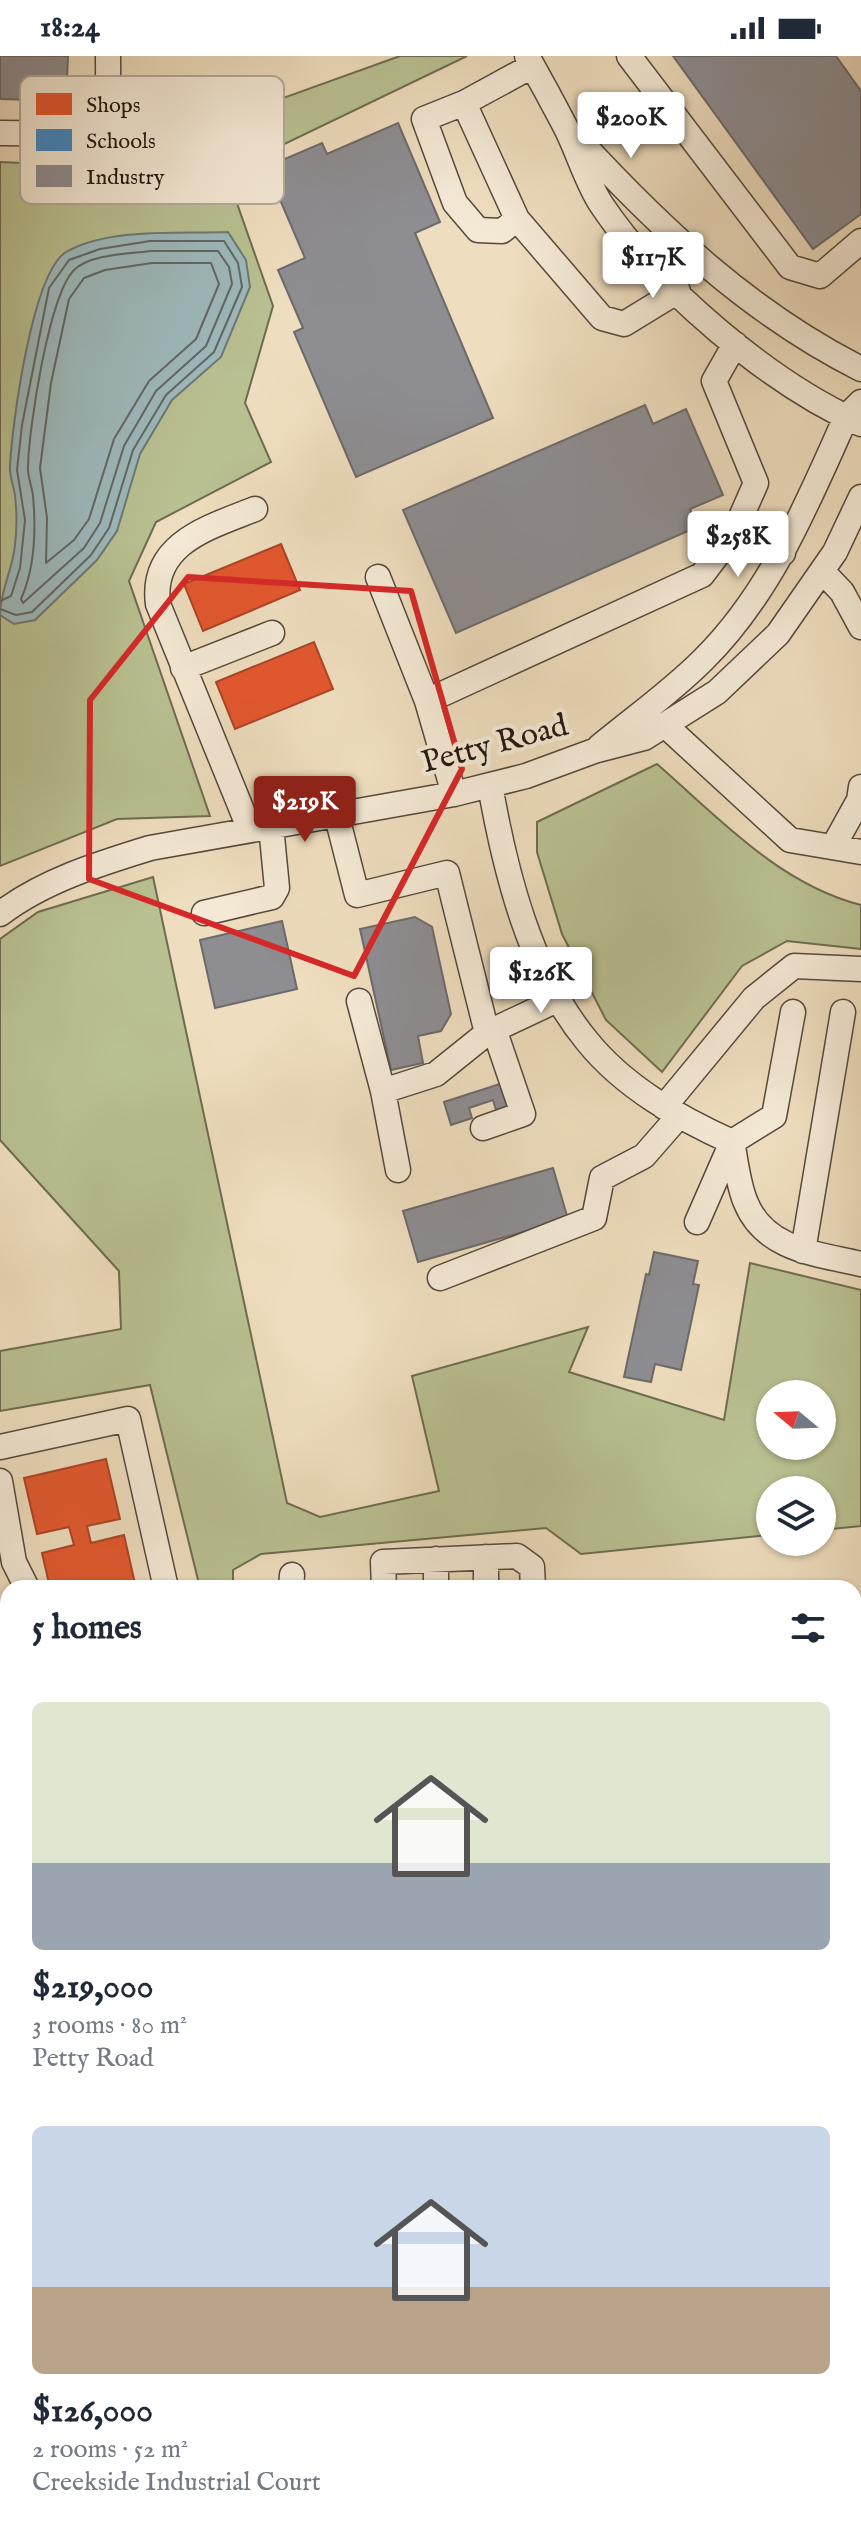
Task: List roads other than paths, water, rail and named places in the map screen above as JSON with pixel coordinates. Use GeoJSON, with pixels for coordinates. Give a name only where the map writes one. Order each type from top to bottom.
{"type":"FeatureCollection","features":[{"type":"Feature","properties":{"kind":"street"},"geometry":{"type":"LineString","coordinates":[[108,56],[108,76]]}},
{"type":"Feature","properties":{"kind":"street"},"geometry":{"type":"LineString","coordinates":[[629,56],[790,267],[820,276],[861,241]]}},
{"type":"Feature","properties":{"kind":"street"},"geometry":{"type":"LineString","coordinates":[[517,219],[502,231],[478,230],[455,203],[424,119],[464,103],[530,61],[600,202],[632,244],[715,330],[856,414]]}},
{"type":"Feature","properties":{"kind":"street"},"geometry":{"type":"LineString","coordinates":[[464,103],[517,219],[602,318],[624,324],[678,291]]}},
{"type":"Feature","properties":{"kind":"street"},"geometry":{"type":"LineString","coordinates":[[563,123],[666,231],[754,305],[856,366]]}},
{"type":"Feature","properties":{"kind":"street"},"geometry":{"type":"LineString","coordinates":[[0,133],[20,133]]}},
{"type":"Feature","properties":{"kind":"street"},"geometry":{"type":"LineString","coordinates":[[427,701],[702,575],[737,525],[756,483],[714,381],[735,344]]}},
{"type":"Feature","properties":{"kind":"street","name":"Petty Road"},"geometry":{"type":"LineString","coordinates":[[594,751],[668,693],[706,658],[735,624],[783,553],[856,414]]}},
{"type":"Feature","properties":{"kind":"street","name":"Petty Road"},"geometry":{"type":"LineString","coordinates":[[0,914],[24,896],[108,861],[150,848],[454,794],[526,776],[594,751],[644,738],[667,727],[717,692],[778,634],[822,571],[861,497]]}},
{"type":"Feature","properties":{"kind":"street"},"geometry":{"type":"LineString","coordinates":[[204,913],[272,897],[277,888],[260,828],[183,668],[158,604],[159,575],[167,558],[189,535],[255,509]]}},
{"type":"Feature","properties":{"kind":"street"},"geometry":{"type":"LineString","coordinates":[[737,525],[783,553]]}},
{"type":"Feature","properties":{"kind":"street"},"geometry":{"type":"LineString","coordinates":[[822,571],[842,592],[861,627]]}},
{"type":"Feature","properties":{"kind":"street"},"geometry":{"type":"LineString","coordinates":[[378,577],[427,701],[454,794]]}},
{"type":"Feature","properties":{"kind":"street"},"geometry":{"type":"LineString","coordinates":[[183,668],[272,633]]}},
{"type":"Feature","properties":{"kind":"street"},"geometry":{"type":"LineString","coordinates":[[667,727],[790,840],[861,852]]}},
{"type":"Feature","properties":{"kind":"street"},"geometry":{"type":"LineString","coordinates":[[490,785],[523,918],[559,999],[587,1042],[671,1112],[732,1142]]}},
{"type":"Feature","properties":{"kind":"street"},"geometry":{"type":"LineString","coordinates":[[833,847],[859,800],[861,787]]}},
{"type":"Feature","properties":{"kind":"street"},"geometry":{"type":"LineString","coordinates":[[336,813],[357,895],[447,873],[491,1031],[523,1114],[483,1128]]}},
{"type":"Feature","properties":{"kind":"street"},"geometry":{"type":"LineString","coordinates":[[440,1278],[594,1218],[602,1178],[644,1156],[671,1112],[754,998],[794,966],[861,969]]}},
{"type":"Feature","properties":{"kind":"street"},"geometry":{"type":"LineString","coordinates":[[383,1091],[436,1074],[491,1031],[559,999]]}},
{"type":"Feature","properties":{"kind":"street"},"geometry":{"type":"LineString","coordinates":[[359,1001],[383,1091],[398,1170]]}},
{"type":"Feature","properties":{"kind":"street"},"geometry":{"type":"LineString","coordinates":[[697,1222],[732,1142],[774,1116],[793,1012]]}},
{"type":"Feature","properties":{"kind":"street"},"geometry":{"type":"LineString","coordinates":[[803,1251],[843,1012]]}},
{"type":"Feature","properties":{"kind":"street"},"geometry":{"type":"LineString","coordinates":[[732,1142],[746,1203],[761,1225],[789,1248],[861,1264]]}},
{"type":"Feature","properties":{"kind":"street"},"geometry":{"type":"LineString","coordinates":[[0,1447],[128,1419],[164,1580]]}},
{"type":"Feature","properties":{"kind":"street"},"geometry":{"type":"LineString","coordinates":[[0,1481],[14,1562],[23,1580]]}},
{"type":"Feature","properties":{"kind":"street"},"geometry":{"type":"LineString","coordinates":[[384,1580],[383,1562],[517,1556],[532,1567],[533,1580]]}},
{"type":"Feature","properties":{"kind":"street"},"geometry":{"type":"LineString","coordinates":[[486,1557],[486,1580]]}},
{"type":"Feature","properties":{"kind":"street"},"geometry":{"type":"LineString","coordinates":[[436,1559],[436,1580]]}},
{"type":"Feature","properties":{"kind":"water"},"geometry":{"type":"Polygon","coordinates":[[[228,232],[246,260],[250,287],[221,357],[172,400],[140,454],[117,531],[97,560],[35,620],[14,624],[0,615],[16,533],[16,502],[10,470],[12,446],[26,352],[43,289],[54,266],[66,252],[83,244],[123,235],[228,232]]]}}]}
